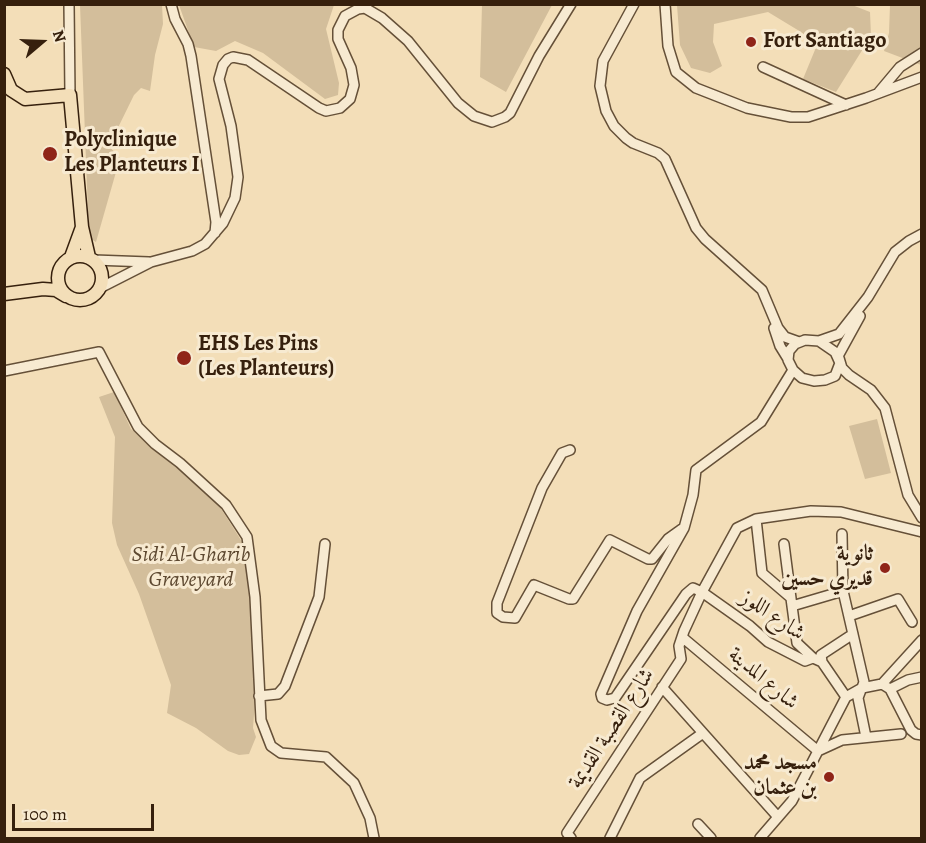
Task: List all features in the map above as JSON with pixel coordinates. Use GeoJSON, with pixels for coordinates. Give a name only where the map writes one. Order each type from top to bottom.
{"type":"FeatureCollection","features":[{"type":"Feature","properties":{"kind":"main road"},"geometry":{"type":"LineString","coordinates":[[4,74],[11,90],[25,99],[70,95],[82,227],[92,259]]}},
{"type":"Feature","properties":{"kind":"main road"},"geometry":{"type":"LineString","coordinates":[[72,257],[82,227]]}},
{"type":"Feature","properties":{"kind":"main road"},"geometry":{"type":"LineString","coordinates":[[4,294],[26,290],[56,290],[82,300],[89,298],[100,288],[103,276],[92,259],[83,255],[72,257],[48,278],[26,290]]}},
{"type":"Feature","properties":{"kind":"main road"},"geometry":{"type":"LineString","coordinates":[[61,266],[58,279],[62,291],[67,296]]}},
{"type":"Feature","properties":{"kind":"street"},"geometry":{"type":"LineString","coordinates":[[69,4],[70,95]]}},
{"type":"Feature","properties":{"kind":"street"},"geometry":{"type":"LineString","coordinates":[[171,4],[191,56],[216,222],[214,236]]}},
{"type":"Feature","properties":{"kind":"street"},"geometry":{"type":"LineString","coordinates":[[100,288],[151,262],[192,251],[205,244],[214,236],[230,210],[238,188],[237,166],[231,126],[219,79],[220,72],[228,59],[233,57],[248,60],[319,108],[326,111],[340,108],[354,93],[354,85],[351,68],[338,39],[338,30],[345,16],[365,8],[382,18],[408,41],[451,96],[467,111],[486,121],[498,121],[510,113],[538,56],[571,4]]}},
{"type":"Feature","properties":{"kind":"street"},"geometry":{"type":"LineString","coordinates":[[634,4],[603,61],[600,86],[606,111],[614,126],[633,143],[658,153],[665,159],[696,228],[764,294],[780,331],[785,337],[799,342],[819,341],[831,348],[839,357],[842,368],[871,390],[885,408],[908,495],[921,518]]}},
{"type":"Feature","properties":{"kind":"street"},"geometry":{"type":"LineString","coordinates":[[665,4],[668,46],[676,72],[696,88],[747,108],[791,117],[808,117],[921,77]]}},
{"type":"Feature","properties":{"kind":"street"},"geometry":{"type":"LineString","coordinates":[[877,94],[900,67],[921,53]]}},
{"type":"Feature","properties":{"kind":"street"},"geometry":{"type":"LineString","coordinates":[[763,67],[846,105]]}},
{"type":"Feature","properties":{"kind":"street"},"geometry":{"type":"LineString","coordinates":[[819,341],[839,334],[868,297],[895,252],[921,234]]}},
{"type":"Feature","properties":{"kind":"street"},"geometry":{"type":"LineString","coordinates":[[92,259],[151,262]]}},
{"type":"Feature","properties":{"kind":"street"},"geometry":{"type":"LineString","coordinates":[[745,274],[762,297],[780,346],[793,370],[808,380],[820,381],[835,376],[840,368],[839,357],[868,297]]}},
{"type":"Feature","properties":{"kind":"street"},"geometry":{"type":"LineString","coordinates":[[788,360],[789,351],[799,342]]}},
{"type":"Feature","properties":{"kind":"street"},"geometry":{"type":"LineString","coordinates":[[4,371],[99,352],[138,427],[226,505],[247,537],[255,597],[261,720],[271,747],[281,753],[326,757],[354,783],[370,818],[374,838]]}},
{"type":"Feature","properties":{"kind":"street"},"geometry":{"type":"LineString","coordinates":[[702,592],[693,588],[686,594],[615,698],[607,700],[602,698],[601,694],[637,611],[684,528],[693,495],[696,470],[761,422],[793,370]]}},
{"type":"Feature","properties":{"kind":"street"},"geometry":{"type":"LineString","coordinates":[[831,378],[871,390]]}},
{"type":"Feature","properties":{"kind":"street"},"geometry":{"type":"LineString","coordinates":[[570,450],[562,453],[542,488],[497,603],[497,613],[503,617],[515,618],[534,585],[569,600],[573,599],[610,540],[652,559],[658,555],[668,539],[684,528]]}},
{"type":"Feature","properties":{"kind":"street"},"geometry":{"type":"LineString","coordinates":[[791,602],[762,573],[756,519],[811,511],[841,512],[921,532]]}},
{"type":"Feature","properties":{"kind":"street","name":"شارع القصبة القديمة"},"geometry":{"type":"LineString","coordinates":[[571,838],[567,833],[681,659],[679,646],[682,637],[702,592],[737,528],[756,519]]}},
{"type":"Feature","properties":{"kind":"street"},"geometry":{"type":"LineString","coordinates":[[842,534],[843,591],[864,682],[858,698],[866,738]]}},
{"type":"Feature","properties":{"kind":"street"},"geometry":{"type":"LineString","coordinates":[[259,696],[278,694],[285,686],[319,597],[326,544]]}},
{"type":"Feature","properties":{"kind":"street"},"geometry":{"type":"LineString","coordinates":[[784,544],[797,643],[818,660]]}},
{"type":"Feature","properties":{"kind":"street"},"geometry":{"type":"LineString","coordinates":[[791,602],[843,591]]}},
{"type":"Feature","properties":{"kind":"street","name":"شارع اللوز"},"geometry":{"type":"LineString","coordinates":[[702,592],[750,626],[768,642],[805,661],[818,660]]}},
{"type":"Feature","properties":{"kind":"street"},"geometry":{"type":"LineString","coordinates":[[849,616],[898,599],[912,622]]}},
{"type":"Feature","properties":{"kind":"street","name":"شارع اللوز"},"geometry":{"type":"LineString","coordinates":[[818,660],[821,655],[853,634]]}},
{"type":"Feature","properties":{"kind":"street","name":"شارع المدينة"},"geometry":{"type":"LineString","coordinates":[[682,637],[818,751]]}},
{"type":"Feature","properties":{"kind":"street"},"geometry":{"type":"LineString","coordinates":[[886,686],[921,640]]}},
{"type":"Feature","properties":{"kind":"street","name":"شارع اللوز"},"geometry":{"type":"LineString","coordinates":[[818,660],[846,697]]}},
{"type":"Feature","properties":{"kind":"street"},"geometry":{"type":"LineString","coordinates":[[759,838],[792,801],[846,697],[862,688],[886,686],[921,677]]}},
{"type":"Feature","properties":{"kind":"street"},"geometry":{"type":"LineString","coordinates":[[886,686],[911,730],[921,735]]}},
{"type":"Feature","properties":{"kind":"street"},"geometry":{"type":"LineString","coordinates":[[662,687],[778,817]]}},
{"type":"Feature","properties":{"kind":"street"},"geometry":{"type":"LineString","coordinates":[[610,838],[640,778],[703,733]]}},
{"type":"Feature","properties":{"kind":"street"},"geometry":{"type":"LineString","coordinates":[[818,751],[842,740],[901,734]]}},
{"type":"Feature","properties":{"kind":"street"},"geometry":{"type":"LineString","coordinates":[[698,824],[711,838]]}},
{"type":"Feature","properties":{"kind":"green space"},"geometry":{"type":"Polygon","coordinates":[[[80,5],[162,5],[163,24],[155,55],[150,91],[141,88],[134,95],[109,146],[120,158],[96,242],[89,238],[80,5]]]}},
{"type":"Feature","properties":{"kind":"green space"},"geometry":{"type":"Polygon","coordinates":[[[179,5],[334,5],[326,29],[339,83],[338,95],[325,99],[263,53],[235,41],[216,51],[194,47],[179,5]]]}},
{"type":"Feature","properties":{"kind":"green space"},"geometry":{"type":"Polygon","coordinates":[[[482,5],[552,5],[506,92],[480,77],[482,5]]]}},
{"type":"Feature","properties":{"kind":"green space"},"geometry":{"type":"Polygon","coordinates":[[[677,5],[852,5],[870,12],[871,36],[836,92],[803,79],[817,45],[801,32],[768,12],[714,24],[713,42],[722,66],[710,73],[691,68],[680,45],[677,5]]]}},
{"type":"Feature","properties":{"kind":"green space"},"geometry":{"type":"Polygon","coordinates":[[[890,5],[921,5],[921,65],[884,51],[889,33],[890,5]]]}},
{"type":"Feature","properties":{"kind":"green space","name":"Sidi Al-Gharib Graveyard"},"geometry":{"type":"Polygon","coordinates":[[[114,392],[131,429],[187,473],[220,507],[246,548],[249,563],[256,687],[253,728],[256,737],[249,754],[239,755],[228,751],[196,728],[167,713],[171,685],[139,594],[117,545],[112,523],[115,437],[99,397],[114,392]]]}},
{"type":"Feature","properties":{"kind":"green space"},"geometry":{"type":"Polygon","coordinates":[[[877,419],[891,473],[865,479],[849,426],[877,419]]]}},
{"type":"Feature","properties":{"kind":"place","name":"Fort Santiago"},"geometry":{"type":"Point","coordinates":[751,42]}},
{"type":"Feature","properties":{"kind":"place","name":"Polyclinique Les Planteurs I"},"geometry":{"type":"Point","coordinates":[50,154]}},
{"type":"Feature","properties":{"kind":"place","name":"EHS Les Pins (Les Planteurs)"},"geometry":{"type":"Point","coordinates":[184,358]}},
{"type":"Feature","properties":{"kind":"place","name":"ثانوية قديري حسين"},"geometry":{"type":"Point","coordinates":[885,568]}},
{"type":"Feature","properties":{"kind":"place","name":"مسجد محمد بن عثمان"},"geometry":{"type":"Point","coordinates":[829,777]}}]}
